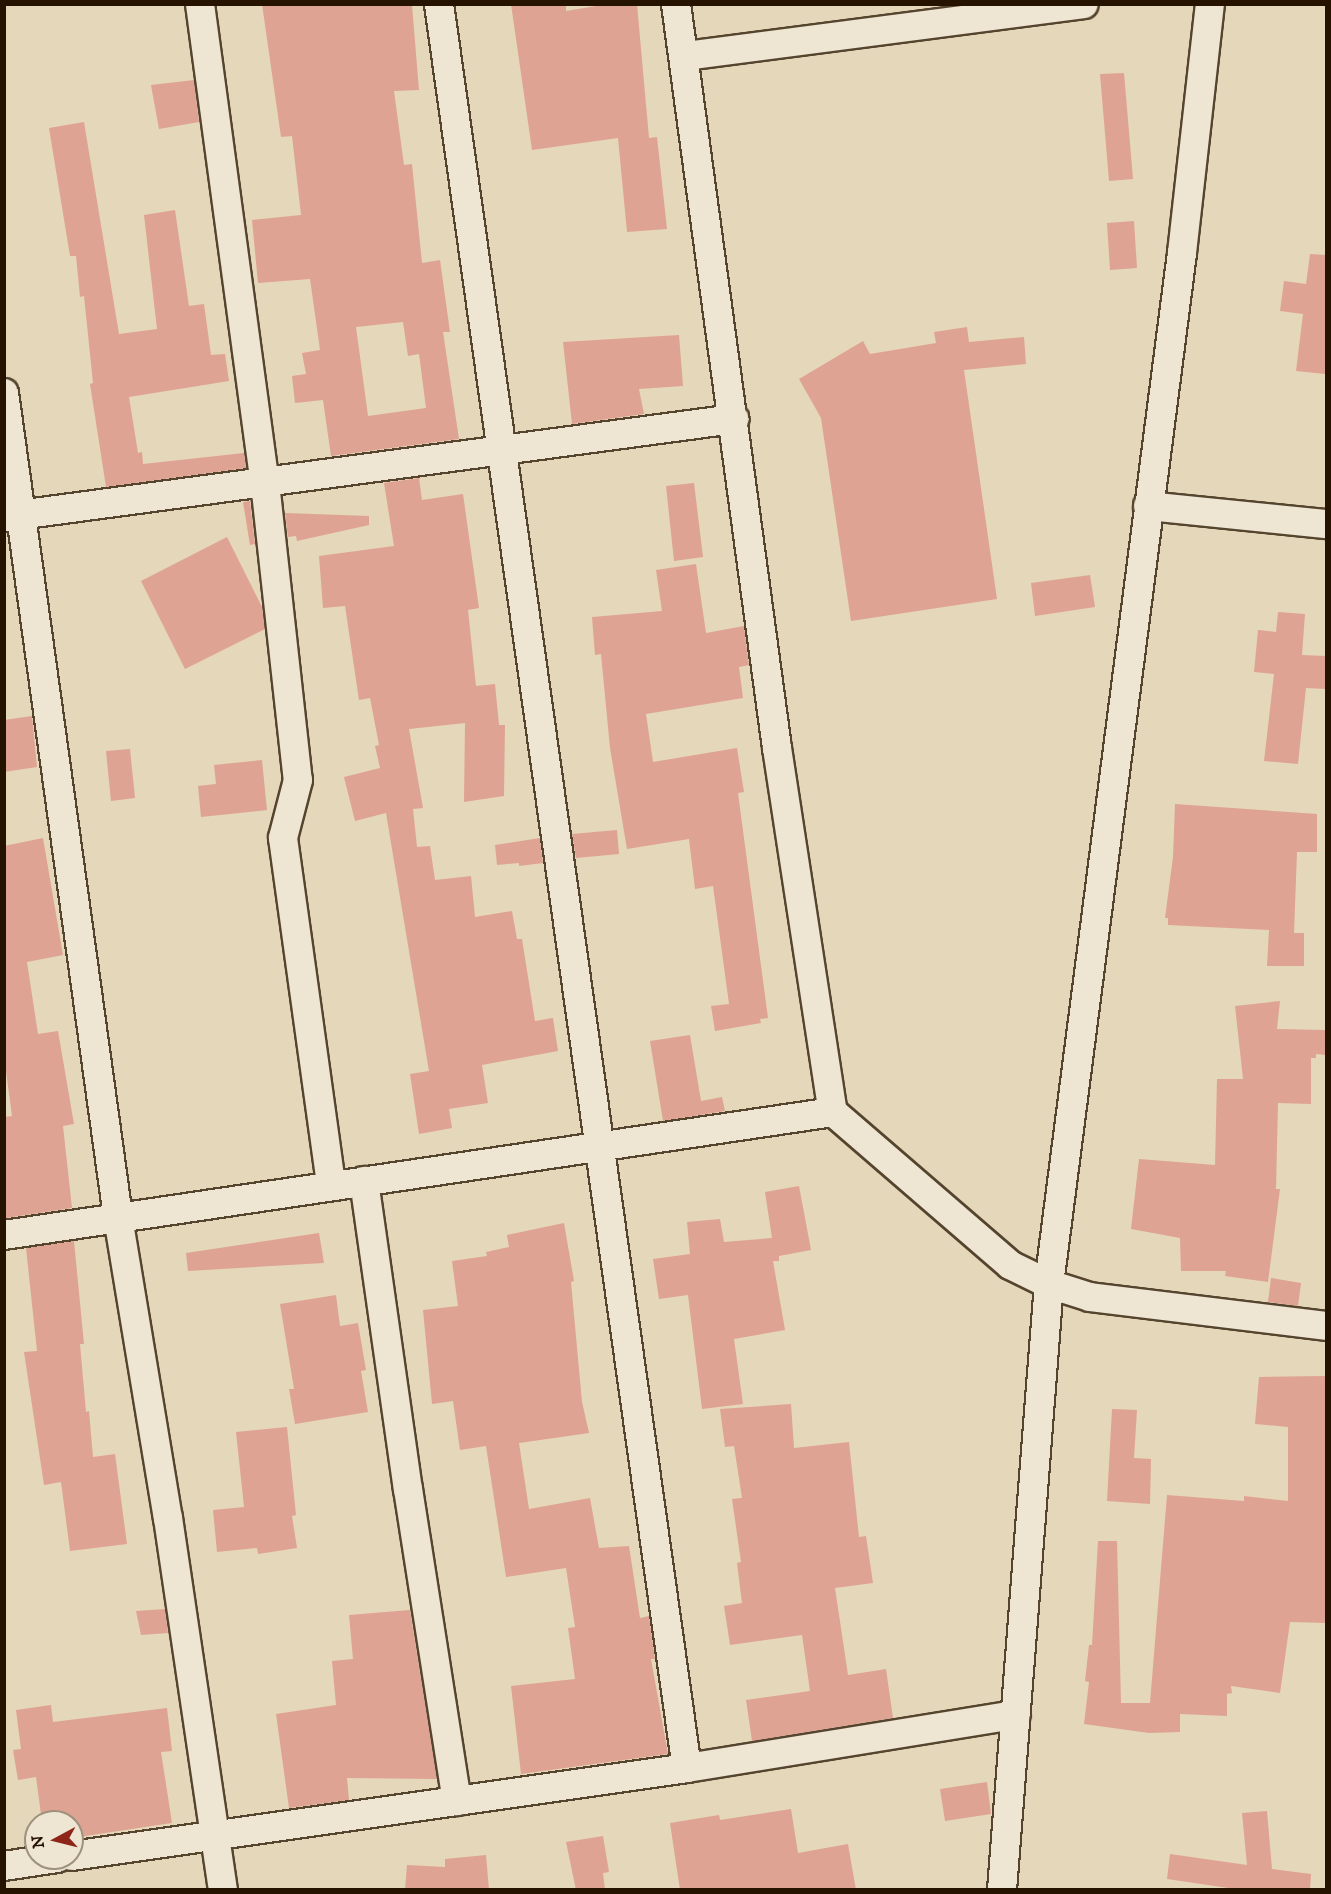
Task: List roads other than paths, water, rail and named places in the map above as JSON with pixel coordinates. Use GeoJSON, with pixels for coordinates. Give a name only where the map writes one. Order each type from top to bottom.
{"type":"FeatureCollection","features":[{"type":"Feature","properties":{"kind":"street"},"geometry":{"type":"LineString","coordinates":[[200,4],[265,483],[298,780],[283,838],[331,1186]]}},
{"type":"Feature","properties":{"kind":"street"},"geometry":{"type":"LineString","coordinates":[[439,4],[687,1768]]}},
{"type":"Feature","properties":{"kind":"street"},"geometry":{"type":"LineString","coordinates":[[676,4],[685,56],[777,748],[833,1112],[1010,1264],[1049,1284],[1090,1296],[1326,1326]]}},
{"type":"Feature","properties":{"kind":"street"},"geometry":{"type":"LineString","coordinates":[[685,56],[1084,4]]}},
{"type":"Feature","properties":{"kind":"street"},"geometry":{"type":"LineString","coordinates":[[1002,1890],[1049,1284],[1182,253],[1210,4]]}},
{"type":"Feature","properties":{"kind":"street"},"geometry":{"type":"LineString","coordinates":[[4,393],[13,516],[68,868],[118,1217],[168,1518],[223,1890]]}},
{"type":"Feature","properties":{"kind":"street"},"geometry":{"type":"LineString","coordinates":[[13,516],[734,419]]}},
{"type":"Feature","properties":{"kind":"street"},"geometry":{"type":"LineString","coordinates":[[1148,506],[1326,524]]}},
{"type":"Feature","properties":{"kind":"street"},"geometry":{"type":"LineString","coordinates":[[4,1234],[833,1112]]}},
{"type":"Feature","properties":{"kind":"street"},"geometry":{"type":"LineString","coordinates":[[364,1181],[408,1489],[458,1801]]}},
{"type":"Feature","properties":{"kind":"street"},"geometry":{"type":"LineString","coordinates":[[84,1854],[687,1768],[1016,1715]]}},
{"type":"Feature","properties":{"kind":"street"},"geometry":{"type":"LineString","coordinates":[[4,1866],[24,1863]]}}]}
